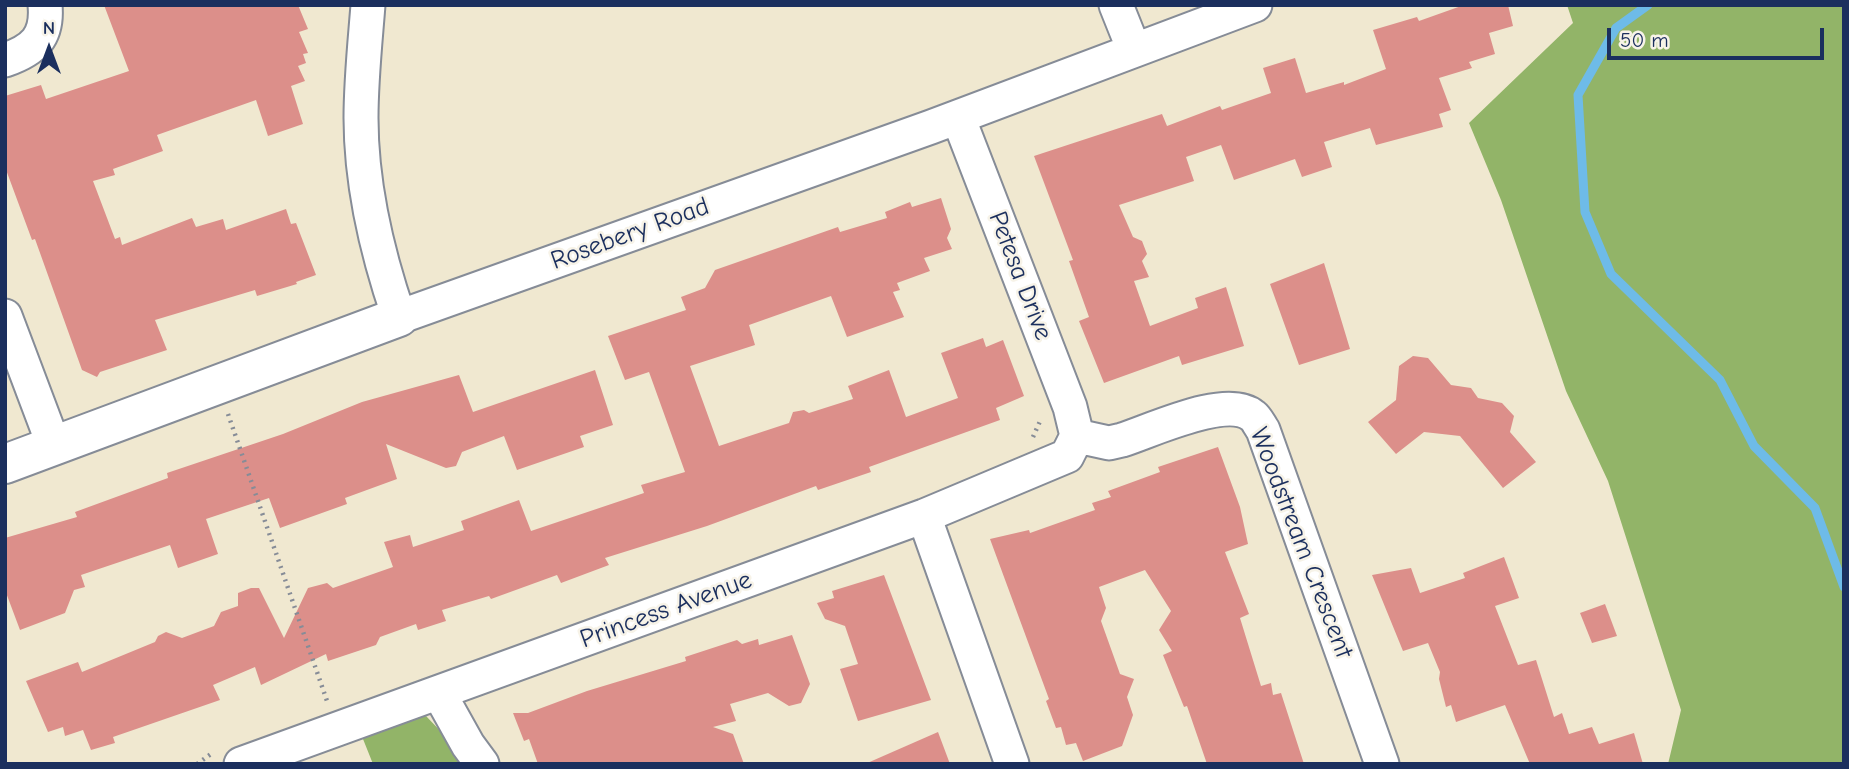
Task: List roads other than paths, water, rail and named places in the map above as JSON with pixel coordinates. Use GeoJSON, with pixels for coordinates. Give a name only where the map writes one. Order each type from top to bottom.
{"type":"FeatureCollection","features":[{"type":"Feature","properties":{"kind":"street"},"geometry":{"type":"LineString","coordinates":[[5,60],[22,54],[39,38],[44,27],[45,5]]}},
{"type":"Feature","properties":{"kind":"street"},"geometry":{"type":"LineString","coordinates":[[368,5],[361,117],[362,156],[380,256],[399,317]]}},
{"type":"Feature","properties":{"kind":"street"},"geometry":{"type":"LineString","coordinates":[[1116,5],[1134,50]]}},
{"type":"Feature","properties":{"kind":"street","name":"Rosebery Road"},"geometry":{"type":"LineString","coordinates":[[5,464],[399,317],[958,117],[1255,5]]}},
{"type":"Feature","properties":{"kind":"street","name":"Petesa Drive"},"geometry":{"type":"LineString","coordinates":[[958,117],[1070,407],[1077,436]]}},
{"type":"Feature","properties":{"kind":"street"},"geometry":{"type":"LineString","coordinates":[[5,316],[54,446]]}},
{"type":"Feature","properties":{"kind":"street","name":"Woodstream Crescent"},"geometry":{"type":"LineString","coordinates":[[1077,436],[1109,443],[1216,409],[1236,409],[1252,416],[1262,430],[1381,764]]}},
{"type":"Feature","properties":{"kind":"street","name":"Princess Avenue"},"geometry":{"type":"LineString","coordinates":[[229,757],[326,711],[439,693],[924,516],[1060,461],[1067,456],[1077,436]]}},
{"type":"Feature","properties":{"kind":"street"},"geometry":{"type":"LineString","coordinates":[[924,516],[1012,764]]}},
{"type":"Feature","properties":{"kind":"street"},"geometry":{"type":"LineString","coordinates":[[439,693],[468,745],[482,764]]}},
{"type":"Feature","properties":{"kind":"waterway"},"geometry":{"type":"LineString","coordinates":[[1648,5],[1616,28],[1578,95],[1585,212],[1611,274],[1720,380],[1754,446],[1815,508],[1844,587]]}}]}
